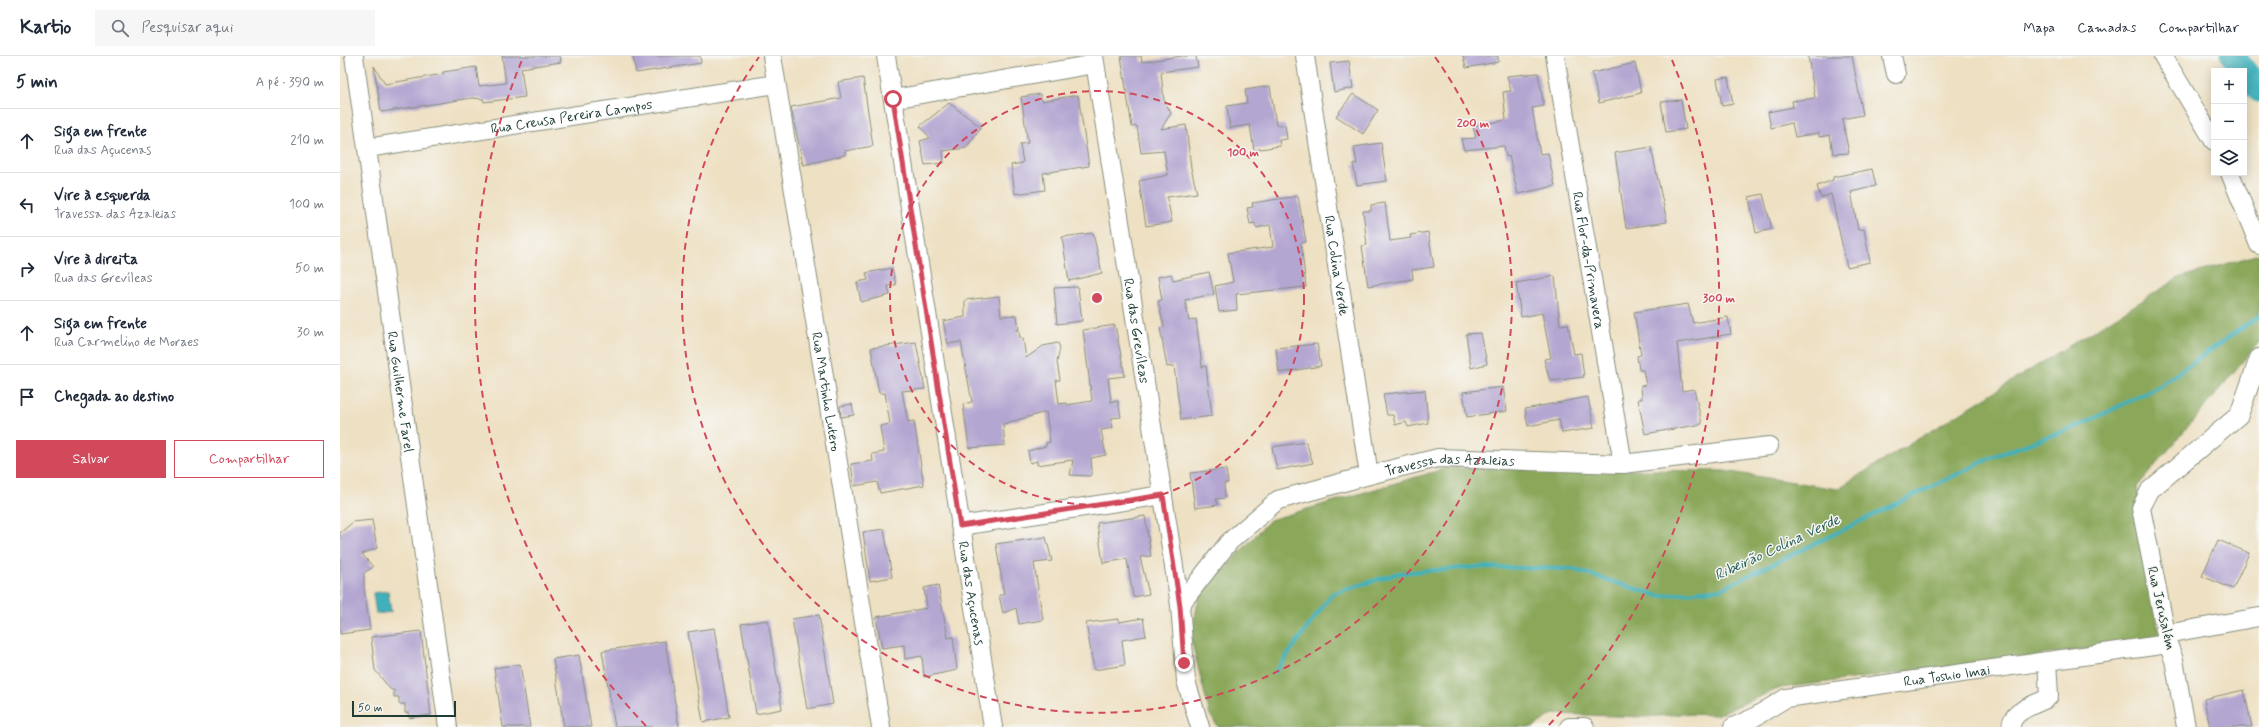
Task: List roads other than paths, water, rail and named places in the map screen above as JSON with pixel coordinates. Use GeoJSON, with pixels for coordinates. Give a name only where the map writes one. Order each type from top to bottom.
{"type":"FeatureCollection","features":[{"type":"Feature","properties":{"kind":"street","name":"Rua Guilherme Farel"},"geometry":{"type":"LineString","coordinates":[[354,56],[448,727]]}},
{"type":"Feature","properties":{"kind":"street","name":"Rua Martinho Lutero"},"geometry":{"type":"LineString","coordinates":[[772,56],[881,727]]}},
{"type":"Feature","properties":{"kind":"street","name":"Rua das Açucenas"},"geometry":{"type":"LineString","coordinates":[[886,56],[993,727]]}},
{"type":"Feature","properties":{"kind":"street","name":"Rua Colina Verde"},"geometry":{"type":"LineString","coordinates":[[1305,56],[1369,475]]}},
{"type":"Feature","properties":{"kind":"street","name":"Rua Flor-da-Primavera"},"geometry":{"type":"LineString","coordinates":[[1555,56],[1623,464]]}},
{"type":"Feature","properties":{"kind":"street"},"geometry":{"type":"LineString","coordinates":[[1892,56],[1896,74]]}},
{"type":"Feature","properties":{"kind":"street"},"geometry":{"type":"LineString","coordinates":[[2163,56],[2213,140]]}},
{"type":"Feature","properties":{"kind":"street"},"geometry":{"type":"LineString","coordinates":[[893,99],[1095,60]]}},
{"type":"Feature","properties":{"kind":"street","name":"Rua das Grevíleas"},"geometry":{"type":"LineString","coordinates":[[1095,60],[1180,606],[1186,681],[1200,727]]}},
{"type":"Feature","properties":{"kind":"street","name":"Rua Creusa Pereira Campos"},"geometry":{"type":"LineString","coordinates":[[367,148],[776,84]]}},
{"type":"Feature","properties":{"kind":"street"},"geometry":{"type":"LineString","coordinates":[[2231,176],[2259,245]]}},
{"type":"Feature","properties":{"kind":"street","name":"Rua Jerusalém"},"geometry":{"type":"LineString","coordinates":[[2186,727],[2174,660],[2167,639],[2141,508],[2150,490],[2239,415],[2259,358]]}},
{"type":"Feature","properties":{"kind":"street","name":"Travessa das Azaleias"},"geometry":{"type":"LineString","coordinates":[[1180,606],[1229,542],[1278,500],[1369,475],[1438,458],[1623,464],[1769,446]]}},
{"type":"Feature","properties":{"kind":"street"},"geometry":{"type":"LineString","coordinates":[[960,526],[1163,495]]}},
{"type":"Feature","properties":{"kind":"street","name":"Rua Toshio Imai"},"geometry":{"type":"LineString","coordinates":[[1733,727],[1753,718],[1786,698],[2047,661],[2167,639],[2259,617]]}},
{"type":"Feature","properties":{"kind":"street"},"geometry":{"type":"LineString","coordinates":[[2011,727],[2011,722],[2016,714],[2049,696],[2047,661]]}},
{"type":"Feature","properties":{"kind":"street"},"geometry":{"type":"LineString","coordinates":[[1569,727],[1585,727]]}},
{"type":"Feature","properties":{"kind":"water"},"geometry":{"type":"Polygon","coordinates":[[[388,591],[391,612],[376,614],[373,593],[388,591]]]}},
{"type":"Feature","properties":{"kind":"waterway"},"geometry":{"type":"LineString","coordinates":[[2233,56],[2259,90]]}},
{"type":"Feature","properties":{"kind":"waterway","name":"Ribeirão Colina Verde"},"geometry":{"type":"LineString","coordinates":[[1275,672],[1332,594],[1399,573],[1476,567],[1572,569],[1659,596],[1721,589],[1997,455],[2081,425],[2158,387],[2259,316]]}}]}
